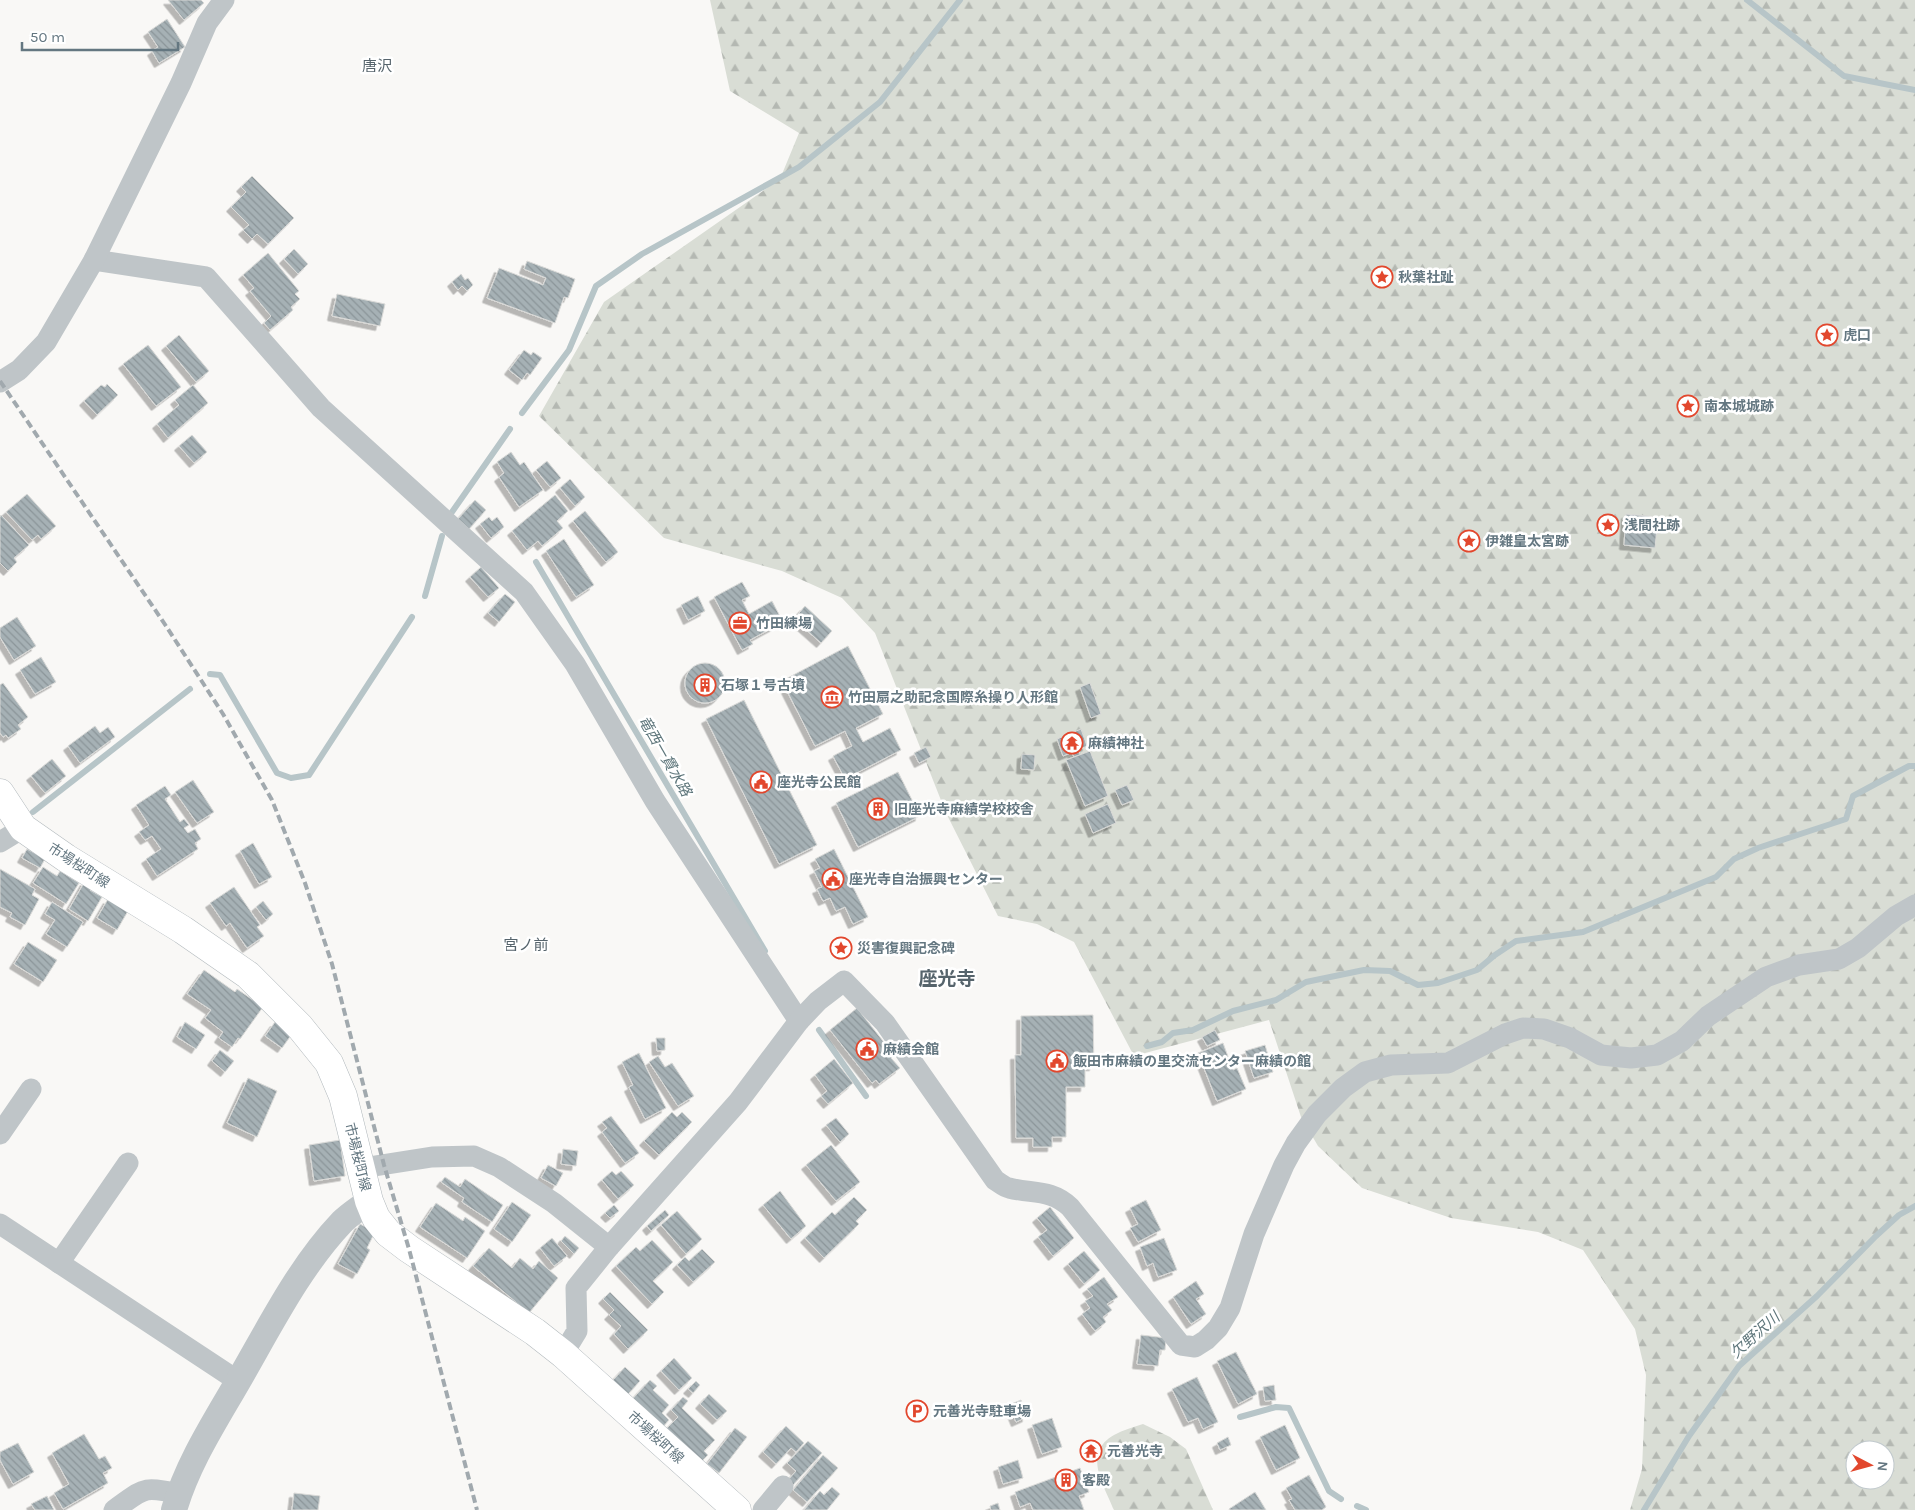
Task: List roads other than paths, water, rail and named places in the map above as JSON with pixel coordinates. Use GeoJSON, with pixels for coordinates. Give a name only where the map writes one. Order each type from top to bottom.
{"type":"FeatureCollection","features":[{"type":"Feature","properties":{"kind":"main road","name":"市場桜町線"},"geometry":{"type":"LineString","coordinates":[[0,793],[23,828],[66,858],[184,930],[248,975],[300,1027],[329,1063],[343,1096],[369,1201],[376,1218],[388,1233],[535,1332],[563,1354],[737,1510]]}},
{"type":"Feature","properties":{"kind":"street"},"geometry":{"type":"LineString","coordinates":[[0,382],[19,370],[46,342],[94,260],[181,83],[207,23],[224,0]]}},
{"type":"Feature","properties":{"kind":"street"},"geometry":{"type":"LineString","coordinates":[[94,260],[206,277],[321,408],[524,592],[574,664],[655,801],[799,1021]]}},
{"type":"Feature","properties":{"kind":"street"},"geometry":{"type":"LineString","coordinates":[[0,842],[23,828]]}},
{"type":"Feature","properties":{"kind":"street"},"geometry":{"type":"LineString","coordinates":[[563,1354],[577,1331],[576,1288],[609,1247],[738,1102],[799,1021],[818,1001],[844,981],[885,1023],[995,1180],[1007,1188],[1050,1194],[1063,1200],[1181,1345],[1195,1347],[1206,1340],[1218,1328],[1230,1308],[1254,1234],[1296,1143],[1317,1114],[1343,1088],[1365,1072],[1391,1065],[1448,1063],[1505,1034],[1523,1028],[1544,1029],[1570,1038],[1601,1055],[1631,1058],[1656,1055],[1682,1040],[1708,1016],[1766,977],[1799,965],[1839,959],[1858,948],[1896,916],[1915,905]]}},
{"type":"Feature","properties":{"kind":"street"},"geometry":{"type":"LineString","coordinates":[[0,1134],[31,1089]]}},
{"type":"Feature","properties":{"kind":"street"},"geometry":{"type":"LineString","coordinates":[[362,1168],[432,1157],[474,1156],[499,1167],[554,1203],[609,1247]]}},
{"type":"Feature","properties":{"kind":"street"},"geometry":{"type":"LineString","coordinates":[[59,1263],[128,1163]]}},
{"type":"Feature","properties":{"kind":"street"},"geometry":{"type":"LineString","coordinates":[[114,1510],[148,1488],[177,1502],[208,1433],[281,1307],[322,1245],[343,1220],[369,1201]]}},
{"type":"Feature","properties":{"kind":"street"},"geometry":{"type":"LineString","coordinates":[[0,1224],[238,1381]]}},
{"type":"Feature","properties":{"kind":"street"},"geometry":{"type":"LineString","coordinates":[[762,1510],[782,1486]]}},
{"type":"Feature","properties":{"kind":"waterway"},"geometry":{"type":"LineString","coordinates":[[522,413],[569,350],[596,286],[642,254],[799,167],[880,102],[960,0]]}},
{"type":"Feature","properties":{"kind":"waterway"},"geometry":{"type":"LineString","coordinates":[[1747,0],[1844,76],[1915,90]]}},
{"type":"Feature","properties":{"kind":"waterway"},"geometry":{"type":"LineString","coordinates":[[452,512],[510,429]]}},
{"type":"Feature","properties":{"kind":"waterway"},"geometry":{"type":"LineString","coordinates":[[425,596],[442,536]]}},
{"type":"Feature","properties":{"kind":"waterway","name":"竜西一貫水路"},"geometry":{"type":"LineString","coordinates":[[536,562],[765,951]]}},
{"type":"Feature","properties":{"kind":"waterway"},"geometry":{"type":"LineString","coordinates":[[210,674],[220,675],[277,773],[291,778],[309,775],[412,617]]}},
{"type":"Feature","properties":{"kind":"waterway"},"geometry":{"type":"LineString","coordinates":[[33,812],[190,689]]}},
{"type":"Feature","properties":{"kind":"waterway"},"geometry":{"type":"LineString","coordinates":[[1147,1046],[1162,1042],[1173,1033],[1193,1030],[1233,1011],[1276,1000],[1306,982],[1364,970],[1390,971],[1418,985],[1438,983],[1477,970],[1516,941],[1583,932],[1716,877],[1734,859],[1758,848],[1846,819],[1853,796],[1909,766],[1915,766]]}},
{"type":"Feature","properties":{"kind":"waterway","name":"竜西一貫水路"},"geometry":{"type":"LineString","coordinates":[[819,1030],[866,1096]]}},
{"type":"Feature","properties":{"kind":"waterway","name":"欠野沢川"},"geometry":{"type":"LineString","coordinates":[[1644,1510],[1689,1436],[1739,1366],[1817,1296],[1899,1215],[1915,1206]]}},
{"type":"Feature","properties":{"kind":"waterway"},"geometry":{"type":"LineString","coordinates":[[1240,1417],[1276,1407],[1289,1408],[1329,1491],[1341,1499]]}},
{"type":"Feature","properties":{"kind":"waterway"},"geometry":{"type":"LineString","coordinates":[[1357,1506],[1366,1510]]}},
{"type":"Feature","properties":{"kind":"railway"},"geometry":{"type":"LineString","coordinates":[[0,381],[166,626],[223,714],[272,800],[305,883],[332,964],[477,1510]]}},
{"type":"Feature","properties":{"kind":"place","name":"秋葉社趾"},"geometry":{"type":"Point","coordinates":[1382,277]}},
{"type":"Feature","properties":{"kind":"place","name":"虎口"},"geometry":{"type":"Point","coordinates":[1827,335]}},
{"type":"Feature","properties":{"kind":"place","name":"南本城城跡"},"geometry":{"type":"Point","coordinates":[1688,406]}},
{"type":"Feature","properties":{"kind":"place","name":"浅間社跡"},"geometry":{"type":"Point","coordinates":[1608,525]}},
{"type":"Feature","properties":{"kind":"place","name":"伊雑皇太宮跡"},"geometry":{"type":"Point","coordinates":[1469,541]}},
{"type":"Feature","properties":{"kind":"place","name":"竹田練場"},"geometry":{"type":"Point","coordinates":[740,623]}},
{"type":"Feature","properties":{"kind":"place","name":"石塚１号古墳"},"geometry":{"type":"Point","coordinates":[705,685]}},
{"type":"Feature","properties":{"kind":"place","name":"竹田扇之助記念国際糸操り人形館"},"geometry":{"type":"Point","coordinates":[832,697]}},
{"type":"Feature","properties":{"kind":"place","name":"麻績神社"},"geometry":{"type":"Point","coordinates":[1072,743]}},
{"type":"Feature","properties":{"kind":"place","name":"座光寺公民館"},"geometry":{"type":"Point","coordinates":[761,782]}},
{"type":"Feature","properties":{"kind":"place","name":"旧座光寺麻績学校校舎"},"geometry":{"type":"Point","coordinates":[878,809]}},
{"type":"Feature","properties":{"kind":"place","name":"座光寺自治振興センター"},"geometry":{"type":"Point","coordinates":[833,879]}},
{"type":"Feature","properties":{"kind":"place","name":"災害復興記念碑"},"geometry":{"type":"Point","coordinates":[841,948]}},
{"type":"Feature","properties":{"kind":"place","name":"麻績会館"},"geometry":{"type":"Point","coordinates":[867,1049]}},
{"type":"Feature","properties":{"kind":"place","name":"飯田市麻績の里交流センター麻績の館"},"geometry":{"type":"Point","coordinates":[1057,1061]}},
{"type":"Feature","properties":{"kind":"place","name":"元善光寺駐車場"},"geometry":{"type":"Point","coordinates":[917,1411]}},
{"type":"Feature","properties":{"kind":"place","name":"元善光寺"},"geometry":{"type":"Point","coordinates":[1091,1451]}},
{"type":"Feature","properties":{"kind":"place","name":"客殿"},"geometry":{"type":"Point","coordinates":[1066,1480]}},
{"type":"Feature","properties":{"kind":"district","name":"唐沢"},"geometry":{"type":"Point","coordinates":[377,66]}},
{"type":"Feature","properties":{"kind":"district","name":"宮ノ前"},"geometry":{"type":"Point","coordinates":[526,945]}},
{"type":"Feature","properties":{"kind":"district","name":"座光寺"},"geometry":{"type":"Point","coordinates":[947,978]}}]}
